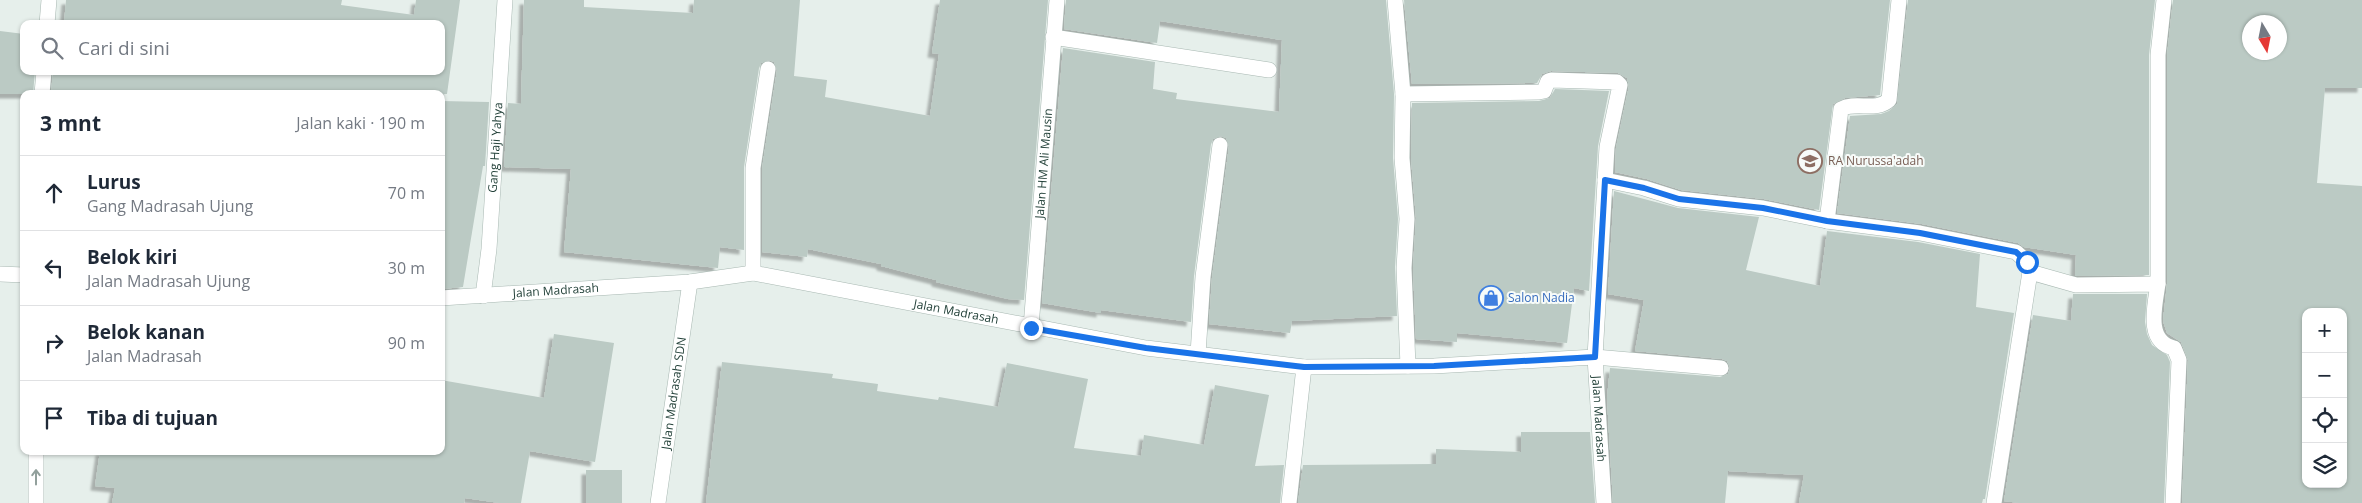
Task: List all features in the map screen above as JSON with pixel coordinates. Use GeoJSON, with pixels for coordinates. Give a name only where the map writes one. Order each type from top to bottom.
{"type":"FeatureCollection","features":[{"type":"Feature","properties":{"kind":"street"},"geometry":{"type":"LineString","coordinates":[[47,20],[49,0]]}},
{"type":"Feature","properties":{"kind":"street","name":"Gang Haji Yahya"},"geometry":{"type":"LineString","coordinates":[[483,296],[489,249],[504,0]]}},
{"type":"Feature","properties":{"kind":"street","name":"Jalan HM Ali Mausin"},"geometry":{"type":"LineString","coordinates":[[1031,328],[1057,0]]}},
{"type":"Feature","properties":{"kind":"street"},"geometry":{"type":"LineString","coordinates":[[1395,0],[1403,94],[1402,158],[1407,219],[1404,268],[1408,366]]}},
{"type":"Feature","properties":{"kind":"street"},"geometry":{"type":"LineString","coordinates":[[1827,221],[1841,109],[1850,106],[1881,105],[1889,100],[1898,0]]}},
{"type":"Feature","properties":{"kind":"street"},"geometry":{"type":"LineString","coordinates":[[2164,0],[2158,55],[2158,284],[2154,323],[2158,338],[2165,346],[2174,348],[2179,360],[2173,503]]}},
{"type":"Feature","properties":{"kind":"street"},"geometry":{"type":"LineString","coordinates":[[1054,37],[1269,70]]}},
{"type":"Feature","properties":{"kind":"street"},"geometry":{"type":"LineString","coordinates":[[752,273],[753,168],[768,69]]}},
{"type":"Feature","properties":{"kind":"street"},"geometry":{"type":"LineString","coordinates":[[42,90],[44,75]]}},
{"type":"Feature","properties":{"kind":"street"},"geometry":{"type":"LineString","coordinates":[[1403,94],[1539,92],[1544,91],[1548,81],[1552,80],[1617,82],[1620,85],[1620,89],[1607,147],[1595,357],[1721,368]]}},
{"type":"Feature","properties":{"kind":"street"},"geometry":{"type":"LineString","coordinates":[[1198,354],[1202,277],[1220,145]]}},
{"type":"Feature","properties":{"kind":"street"},"geometry":{"type":"LineString","coordinates":[[1605,180],[1644,188],[1679,199],[1763,208],[1827,221],[1920,233],[2016,252],[2027,262],[2030,272],[1994,503]]}},
{"type":"Feature","properties":{"kind":"street"},"geometry":{"type":"LineString","coordinates":[[2030,272],[2076,285],[2158,284]]}},
{"type":"Feature","properties":{"kind":"street","name":"Jalan Madrasah"},"geometry":{"type":"LineString","coordinates":[[445,298],[690,282],[752,273],[1031,328],[1146,348],[1304,367],[1408,366],[1595,357],[1604,503]]}},
{"type":"Feature","properties":{"kind":"street"},"geometry":{"type":"LineString","coordinates":[[0,274],[20,276]]}},
{"type":"Feature","properties":{"kind":"street","name":"Jalan Madrasah SDN"},"geometry":{"type":"LineString","coordinates":[[658,503],[690,282]]}},
{"type":"Feature","properties":{"kind":"street"},"geometry":{"type":"LineString","coordinates":[[1289,503],[1304,367]]}},
{"type":"Feature","properties":{"kind":"street"},"geometry":{"type":"LineString","coordinates":[[36,455],[36,503]]}},
{"type":"Feature","properties":{"kind":"building"},"geometry":{"type":"Polygon","coordinates":[[[66,0],[342,0],[341,5],[414,15],[416,0],[460,0],[447,94],[445,94],[445,90],[51,90],[53,75],[445,75],[445,20],[64,20],[66,0]]]}},
{"type":"Feature","properties":{"kind":"building"},"geometry":{"type":"Polygon","coordinates":[[[524,0],[584,0],[584,7],[693,13],[694,0],[800,0],[794,76],[827,80],[825,97],[930,116],[939,54],[932,53],[940,0],[1048,0],[1024,300],[1008,299],[936,282],[936,280],[881,266],[881,264],[808,249],[807,257],[762,252],[762,169],[777,70],[774,62],[769,60],[761,63],[759,68],[744,167],[744,250],[720,247],[718,268],[564,252],[571,169],[504,167],[508,103],[521,104],[524,0]]]}},
{"type":"Feature","properties":{"kind":"building"},"geometry":{"type":"Polygon","coordinates":[[[1066,0],[1386,0],[1394,94],[1393,158],[1398,219],[1395,267],[1397,316],[1292,321],[1290,333],[1209,324],[1212,278],[1229,146],[1226,138],[1221,136],[1213,139],[1211,144],[1194,276],[1191,322],[1101,310],[1101,313],[1042,303],[1063,48],[1155,62],[1153,89],[1177,93],[1176,99],[1279,112],[1282,40],[1160,21],[1157,43],[1064,29],[1066,0]]]}},
{"type":"Feature","properties":{"kind":"building"},"geometry":{"type":"Polygon","coordinates":[[[1404,0],[1890,0],[1880,95],[1845,98],[1833,104],[1819,210],[1764,199],[1681,190],[1647,179],[1615,172],[1616,148],[1629,86],[1627,78],[1618,73],[1551,71],[1542,74],[1537,83],[1412,84],[1404,0]]]}},
{"type":"Feature","properties":{"kind":"building"},"geometry":{"type":"Polygon","coordinates":[[[1908,0],[2155,0],[2149,55],[2149,275],[2077,276],[2075,275],[2076,255],[2024,247],[2018,243],[1922,224],[1837,213],[1850,116],[1881,114],[1889,111],[1897,104],[1908,0]]]}},
{"type":"Feature","properties":{"kind":"building"},"geometry":{"type":"Polygon","coordinates":[[[2173,0],[2362,0],[2362,88],[2325,88],[2317,183],[2362,186],[2362,503],[2182,503],[2188,360],[2181,342],[2167,333],[2163,321],[2167,284],[2167,56],[2173,0]]]}},
{"type":"Feature","properties":{"kind":"building"},"geometry":{"type":"Polygon","coordinates":[[[0,31],[20,34],[20,75],[35,75],[33,90],[20,90],[20,94],[0,94],[0,31]]]}},
{"type":"Feature","properties":{"kind":"building"},"geometry":{"type":"Polygon","coordinates":[[[1555,89],[1609,91],[1598,146],[1589,291],[1574,288],[1567,343],[1457,333],[1457,342],[1416,339],[1413,268],[1416,218],[1411,158],[1412,103],[1539,101],[1550,98],[1555,89]]]}},
{"type":"Feature","properties":{"kind":"building"},"geometry":{"type":"Polygon","coordinates":[[[445,101],[489,102],[485,166],[483,166],[463,287],[445,289],[445,101]]]}},
{"type":"Feature","properties":{"kind":"building"},"geometry":{"type":"Polygon","coordinates":[[[1614,191],[1678,208],[1759,217],[1746,270],[1820,286],[1827,231],[1918,242],[1980,254],[1976,307],[2014,313],[1985,499],[1983,499],[1982,503],[1799,503],[1804,475],[1728,471],[1725,503],[1613,503],[1607,398],[1610,368],[1720,377],[1728,374],[1730,368],[1727,361],[1722,359],[1635,351],[1644,300],[1608,294],[1614,191]]]}},
{"type":"Feature","properties":{"kind":"building"},"geometry":{"type":"Polygon","coordinates":[[[2073,294],[2147,294],[2145,322],[2147,334],[2152,345],[2167,355],[2170,362],[2164,503],[2020,503],[2004,501],[2033,315],[2071,321],[2073,294]]]}},
{"type":"Feature","properties":{"kind":"building"},"geometry":{"type":"Polygon","coordinates":[[[554,334],[614,343],[595,462],[530,451],[521,503],[500,503],[465,498],[464,503],[112,503],[115,488],[95,486],[99,455],[445,455],[445,381],[544,398],[554,334]]]}},
{"type":"Feature","properties":{"kind":"building"},"geometry":{"type":"Polygon","coordinates":[[[722,362],[833,374],[832,378],[878,384],[877,391],[938,400],[939,397],[998,407],[1007,363],[1088,379],[1074,448],[1141,456],[1144,435],[1204,445],[1215,385],[1269,395],[1255,466],[1284,465],[1280,503],[706,503],[722,362]]]}},
{"type":"Feature","properties":{"kind":"building"},"geometry":{"type":"Polygon","coordinates":[[[1521,432],[1590,432],[1595,503],[1298,503],[1303,465],[1436,464],[1436,449],[1521,452],[1521,432]]]}},
{"type":"Feature","properties":{"kind":"building"},"geometry":{"type":"Polygon","coordinates":[[[586,470],[622,470],[622,503],[586,503],[586,470]]]}},
{"type":"Feature","properties":{"kind":"place","name":"RA Nurussa'adah"},"geometry":{"type":"Point","coordinates":[1810,161]}},
{"type":"Feature","properties":{"kind":"place","name":"Salon Nadia"},"geometry":{"type":"Point","coordinates":[1491,298]}},
{"type":"Feature","properties":{"kind":"route"},"geometry":{"type":"LineString","coordinates":[[1031,328],[1146,348],[1304,367],[1434,366],[1595,357],[1605,180],[1644,188],[1679,199],[1763,208],[1827,221],[1920,233],[2016,252],[2027,262]]}}]}
